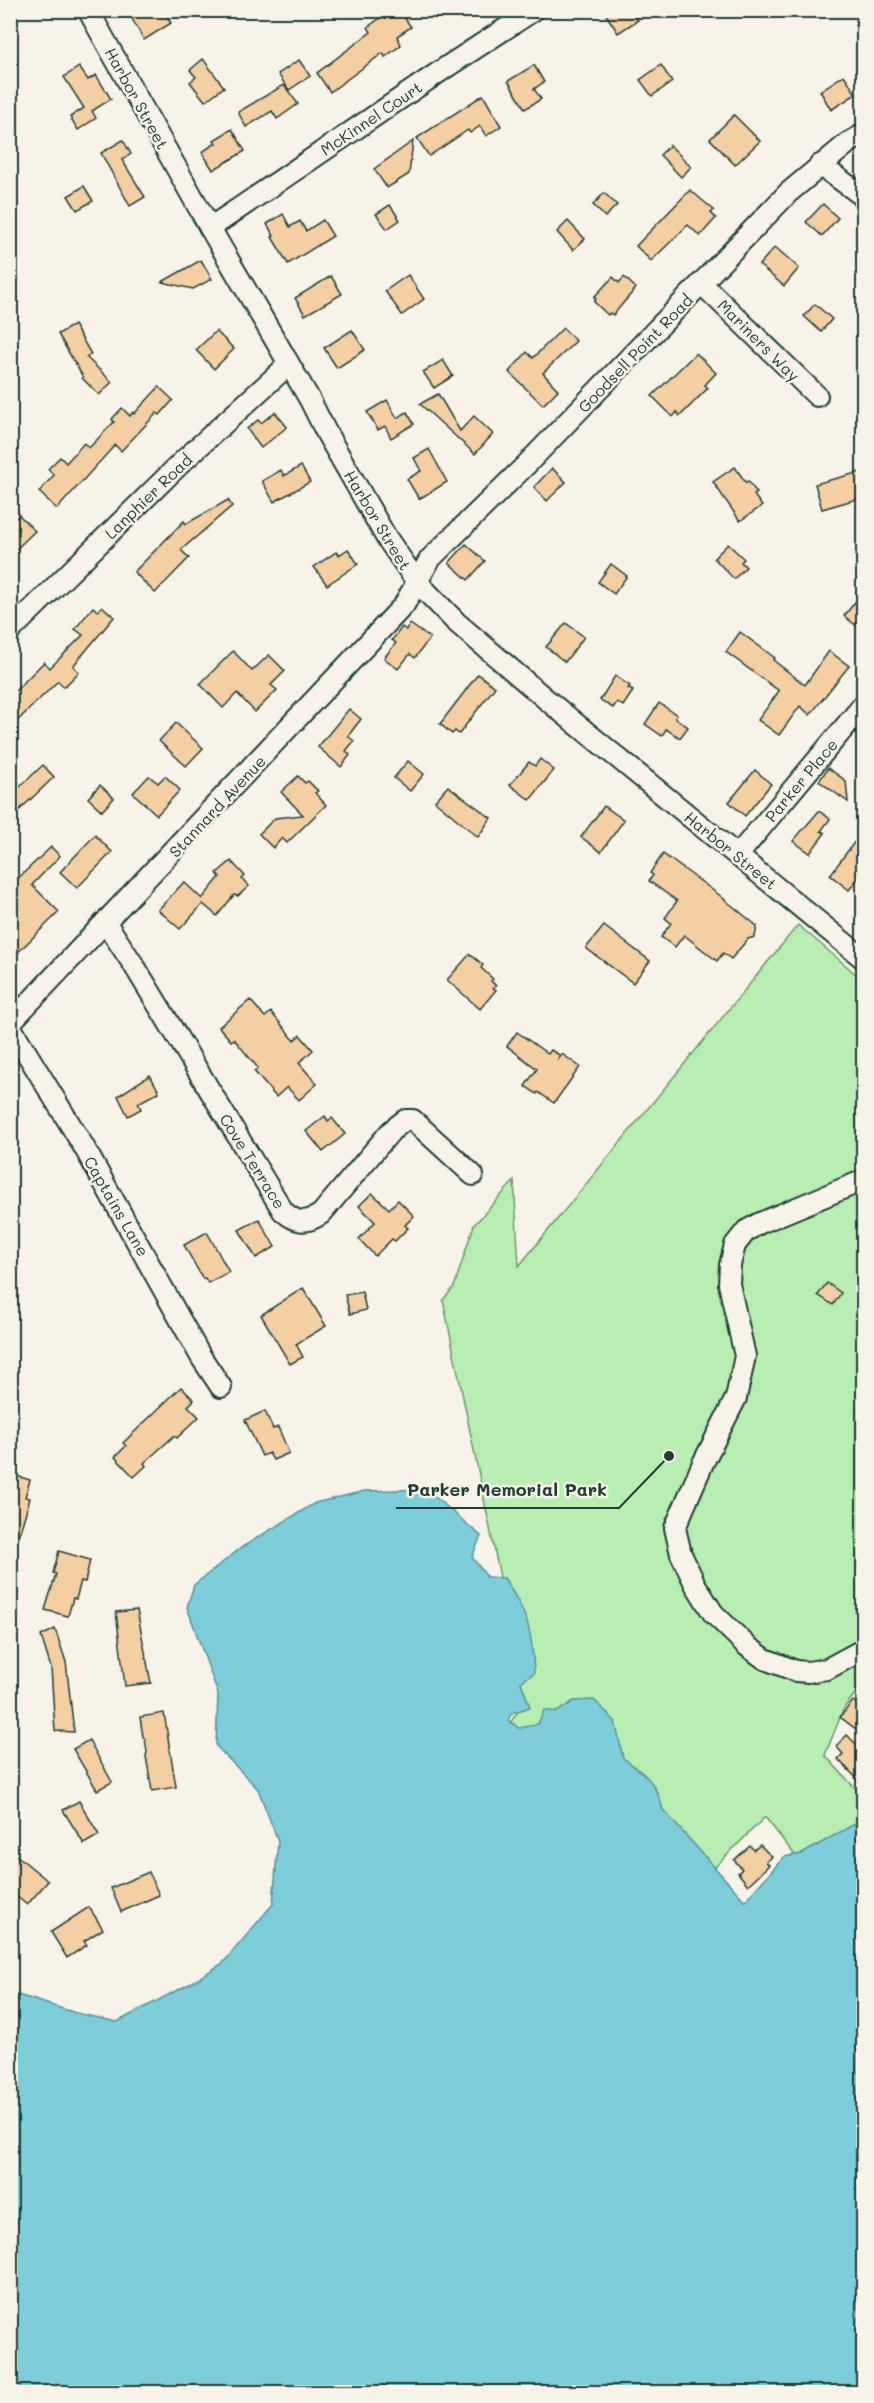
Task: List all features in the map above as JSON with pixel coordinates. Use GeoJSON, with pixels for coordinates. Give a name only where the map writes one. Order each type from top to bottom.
{"type":"FeatureCollection","features":[{"type":"Feature","properties":{"kind":"street","name":"Harbor Street"},"geometry":{"type":"LineString","coordinates":[[88,10],[386,537],[417,582],[456,622],[508,668],[864,959]]}},
{"type":"Feature","properties":{"kind":"street","name":"McKinnel Court"},"geometry":{"type":"LineString","coordinates":[[210,228],[438,72],[534,10]]}},
{"type":"Feature","properties":{"kind":"street","name":"Goodsell Point Road"},"geometry":{"type":"LineString","coordinates":[[417,582],[430,559],[526,465],[788,193],[848,143],[864,134]]}},
{"type":"Feature","properties":{"kind":"street"},"geometry":{"type":"LineString","coordinates":[[820,165],[864,197]]}},
{"type":"Feature","properties":{"kind":"street","name":"Mariners Way"},"geometry":{"type":"LineString","coordinates":[[702,284],[817,396]]}},
{"type":"Feature","properties":{"kind":"street","name":"Lanphier Road"},"geometry":{"type":"LineString","coordinates":[[10,631],[182,462],[288,364]]}},
{"type":"Feature","properties":{"kind":"street","name":"Stannard Avenue"},"geometry":{"type":"LineString","coordinates":[[10,1024],[404,606],[417,582]]}},
{"type":"Feature","properties":{"kind":"street","name":"Parker Place"},"geometry":{"type":"LineString","coordinates":[[738,855],[864,704]]}},
{"type":"Feature","properties":{"kind":"street","name":"Cove Terrace"},"geometry":{"type":"LineString","coordinates":[[106,922],[283,1211],[291,1218],[311,1221],[321,1214],[391,1131],[405,1120],[413,1120],[472,1175]]}},
{"type":"Feature","properties":{"kind":"street","name":"Captains Lane"},"geometry":{"type":"LineString","coordinates":[[10,1024],[84,1147],[201,1357],[221,1387]]}},
{"type":"Feature","properties":{"kind":"street"},"geometry":{"type":"LineString","coordinates":[[864,1180],[760,1223],[746,1231],[735,1245],[729,1265],[729,1284],[745,1356],[736,1398],[703,1463],[675,1528],[681,1554],[695,1584],[713,1613],[747,1646],[765,1659],[796,1671],[808,1672],[827,1669],[864,1648]]}},
{"type":"Feature","properties":{"kind":"green space"},"geometry":{"type":"Polygon","coordinates":[[[798,925],[863,980],[864,1682],[844,1708],[825,1755],[863,1797],[863,1851],[812,1877],[765,1817],[703,1879],[510,1723],[520,1708],[507,1611],[443,1300],[454,1287],[474,1225],[514,1181],[519,1266],[798,925]]]}},
{"type":"Feature","properties":{"kind":"water"},"geometry":{"type":"Polygon","coordinates":[[[426,1489],[481,1536],[472,1557],[487,1577],[504,1578],[524,1613],[532,1645],[534,1673],[521,1682],[530,1707],[512,1713],[508,1720],[519,1728],[538,1724],[544,1710],[557,1712],[574,1701],[594,1700],[615,1721],[623,1758],[649,1780],[657,1792],[663,1810],[745,1901],[784,1857],[802,1854],[863,1819],[863,2392],[11,2392],[11,1990],[15,1994],[76,2013],[117,2022],[191,1983],[223,1963],[273,1904],[278,1841],[258,1789],[216,1746],[218,1694],[187,1607],[194,1585],[242,1547],[315,1503],[365,1491],[426,1489]]]}},
{"type":"Feature","properties":{"kind":"building"},"geometry":{"type":"Polygon","coordinates":[[[127,10],[163,10],[171,23],[144,40],[127,10]]]}},
{"type":"Feature","properties":{"kind":"building"},"geometry":{"type":"Polygon","coordinates":[[[391,10],[398,17],[402,14],[411,27],[397,36],[401,45],[385,57],[383,53],[330,92],[317,73],[371,32],[368,27],[391,10]]]}},
{"type":"Feature","properties":{"kind":"building"},"geometry":{"type":"Polygon","coordinates":[[[603,10],[631,10],[638,20],[618,33],[603,10]]]}},
{"type":"Feature","properties":{"kind":"building"},"geometry":{"type":"Polygon","coordinates":[[[203,59],[224,87],[205,101],[190,82],[196,77],[190,70],[203,59]]]}},
{"type":"Feature","properties":{"kind":"building"},"geometry":{"type":"Polygon","coordinates":[[[299,60],[310,76],[289,90],[278,74],[299,60]]]}},
{"type":"Feature","properties":{"kind":"building"},"geometry":{"type":"Polygon","coordinates":[[[534,65],[544,82],[534,89],[541,99],[525,109],[508,81],[534,65]]]}},
{"type":"Feature","properties":{"kind":"building"},"geometry":{"type":"Polygon","coordinates":[[[661,65],[672,82],[652,96],[640,80],[661,65]]]}},
{"type":"Feature","properties":{"kind":"building"},"geometry":{"type":"Polygon","coordinates":[[[79,67],[88,80],[96,75],[111,99],[92,111],[96,118],[78,130],[70,117],[84,108],[64,77],[79,67]]]}},
{"type":"Feature","properties":{"kind":"building"},"geometry":{"type":"Polygon","coordinates":[[[844,75],[856,94],[831,110],[820,91],[844,75]]]}},
{"type":"Feature","properties":{"kind":"building"},"geometry":{"type":"Polygon","coordinates":[[[284,85],[298,104],[277,119],[272,111],[246,127],[238,112],[284,85]]]}},
{"type":"Feature","properties":{"kind":"building"},"geometry":{"type":"Polygon","coordinates":[[[483,95],[501,126],[486,136],[480,126],[470,133],[468,130],[429,156],[417,138],[483,95]]]}},
{"type":"Feature","properties":{"kind":"building"},"geometry":{"type":"Polygon","coordinates":[[[734,115],[760,141],[735,165],[710,139],[734,115]]]}},
{"type":"Feature","properties":{"kind":"building"},"geometry":{"type":"Polygon","coordinates":[[[232,129],[245,151],[213,170],[202,152],[216,143],[214,140],[232,129]]]}},
{"type":"Feature","properties":{"kind":"building"},"geometry":{"type":"Polygon","coordinates":[[[123,140],[131,154],[122,160],[145,197],[130,206],[101,153],[123,140]]]}},
{"type":"Feature","properties":{"kind":"building"},"geometry":{"type":"Polygon","coordinates":[[[413,141],[409,174],[387,188],[374,169],[413,141]]]}},
{"type":"Feature","properties":{"kind":"building"},"geometry":{"type":"Polygon","coordinates":[[[670,145],[691,167],[681,177],[660,155],[670,145]]]}},
{"type":"Feature","properties":{"kind":"building"},"geometry":{"type":"Polygon","coordinates":[[[84,186],[93,201],[77,210],[68,196],[84,186]]]}},
{"type":"Feature","properties":{"kind":"building"},"geometry":{"type":"Polygon","coordinates":[[[690,190],[714,210],[711,213],[716,218],[700,236],[688,225],[651,261],[636,246],[690,190]]]}},
{"type":"Feature","properties":{"kind":"building"},"geometry":{"type":"Polygon","coordinates":[[[604,193],[617,205],[605,217],[593,205],[604,193]]]}},
{"type":"Feature","properties":{"kind":"building"},"geometry":{"type":"Polygon","coordinates":[[[823,204],[838,218],[822,236],[806,222],[823,204]]]}},
{"type":"Feature","properties":{"kind":"building"},"geometry":{"type":"Polygon","coordinates":[[[390,205],[400,220],[387,229],[376,214],[390,205]]]}},
{"type":"Feature","properties":{"kind":"building"},"geometry":{"type":"Polygon","coordinates":[[[283,214],[290,227],[300,221],[306,231],[323,220],[333,236],[288,264],[267,224],[283,214]]]}},
{"type":"Feature","properties":{"kind":"building"},"geometry":{"type":"Polygon","coordinates":[[[568,221],[585,239],[573,250],[557,232],[568,221]]]}},
{"type":"Feature","properties":{"kind":"building"},"geometry":{"type":"Polygon","coordinates":[[[775,247],[799,268],[784,286],[759,265],[775,247]]]}},
{"type":"Feature","properties":{"kind":"building"},"geometry":{"type":"Polygon","coordinates":[[[201,260],[212,279],[193,289],[162,282],[201,260]]]}},
{"type":"Feature","properties":{"kind":"building"},"geometry":{"type":"Polygon","coordinates":[[[408,275],[424,299],[402,315],[385,291],[408,275]]]}},
{"type":"Feature","properties":{"kind":"building"},"geometry":{"type":"Polygon","coordinates":[[[331,276],[342,294],[305,315],[295,298],[331,276]]]}},
{"type":"Feature","properties":{"kind":"building"},"geometry":{"type":"Polygon","coordinates":[[[613,277],[619,283],[624,277],[636,288],[613,315],[610,313],[608,315],[594,302],[596,299],[594,297],[613,277]]]}},
{"type":"Feature","properties":{"kind":"building"},"geometry":{"type":"Polygon","coordinates":[[[815,304],[832,319],[821,332],[804,316],[815,304]]]}},
{"type":"Feature","properties":{"kind":"building"},"geometry":{"type":"Polygon","coordinates":[[[74,325],[91,354],[86,357],[112,382],[99,395],[82,378],[58,334],[74,325]]]}},
{"type":"Feature","properties":{"kind":"building"},"geometry":{"type":"Polygon","coordinates":[[[563,328],[576,341],[543,373],[558,390],[543,405],[509,372],[527,352],[533,358],[563,328]]]}},
{"type":"Feature","properties":{"kind":"building"},"geometry":{"type":"Polygon","coordinates":[[[352,330],[365,350],[337,368],[324,348],[352,330]]]}},
{"type":"Feature","properties":{"kind":"building"},"geometry":{"type":"Polygon","coordinates":[[[216,331],[234,349],[214,369],[196,350],[216,331]]]}},
{"type":"Feature","properties":{"kind":"building"},"geometry":{"type":"Polygon","coordinates":[[[696,353],[716,373],[705,385],[708,388],[680,416],[677,412],[673,417],[652,396],[696,353]]]}},
{"type":"Feature","properties":{"kind":"building"},"geometry":{"type":"Polygon","coordinates":[[[443,360],[453,376],[434,388],[423,372],[443,360]]]}},
{"type":"Feature","properties":{"kind":"building"},"geometry":{"type":"Polygon","coordinates":[[[159,387],[173,400],[160,415],[157,413],[121,451],[115,445],[57,509],[39,492],[54,475],[48,469],[60,457],[66,463],[84,443],[89,448],[114,422],[112,419],[122,408],[130,416],[133,412],[134,414],[159,387]]]}},
{"type":"Feature","properties":{"kind":"building"},"geometry":{"type":"Polygon","coordinates":[[[438,394],[460,431],[474,416],[493,434],[475,454],[420,404],[438,394]]]}},
{"type":"Feature","properties":{"kind":"building"},"geometry":{"type":"Polygon","coordinates":[[[387,400],[397,418],[407,412],[414,424],[391,438],[385,426],[378,430],[367,412],[387,400]]]}},
{"type":"Feature","properties":{"kind":"building"},"geometry":{"type":"Polygon","coordinates":[[[275,412],[287,427],[261,448],[247,429],[258,420],[261,423],[275,412]]]}},
{"type":"Feature","properties":{"kind":"building"},"geometry":{"type":"Polygon","coordinates":[[[429,449],[447,482],[419,499],[407,479],[421,471],[414,458],[429,449]]]}},
{"type":"Feature","properties":{"kind":"building"},"geometry":{"type":"Polygon","coordinates":[[[301,466],[310,482],[274,502],[262,481],[281,470],[284,476],[301,466]]]}},
{"type":"Feature","properties":{"kind":"building"},"geometry":{"type":"Polygon","coordinates":[[[735,467],[746,483],[748,481],[757,493],[754,495],[762,506],[740,521],[713,482],[735,467]]]}},
{"type":"Feature","properties":{"kind":"building"},"geometry":{"type":"Polygon","coordinates":[[[552,468],[566,482],[547,501],[534,487],[552,468]]]}},
{"type":"Feature","properties":{"kind":"building"},"geometry":{"type":"Polygon","coordinates":[[[864,471],[864,497],[822,509],[815,484],[864,471]]]}},
{"type":"Feature","properties":{"kind":"building"},"geometry":{"type":"Polygon","coordinates":[[[228,500],[232,506],[181,550],[189,558],[155,593],[134,572],[184,521],[186,524],[228,500]]]}},
{"type":"Feature","properties":{"kind":"building"},"geometry":{"type":"Polygon","coordinates":[[[19,515],[35,531],[10,555],[10,523],[19,515]]]}},
{"type":"Feature","properties":{"kind":"building"},"geometry":{"type":"Polygon","coordinates":[[[466,544],[485,561],[468,580],[449,563],[466,544]]]}},
{"type":"Feature","properties":{"kind":"building"},"geometry":{"type":"Polygon","coordinates":[[[728,544],[744,559],[741,562],[746,567],[734,579],[714,558],[728,544]]]}},
{"type":"Feature","properties":{"kind":"building"},"geometry":{"type":"Polygon","coordinates":[[[348,549],[358,564],[327,585],[314,567],[336,552],[339,555],[348,549]]]}},
{"type":"Feature","properties":{"kind":"building"},"geometry":{"type":"Polygon","coordinates":[[[611,564],[627,576],[614,594],[598,582],[611,564]]]}},
{"type":"Feature","properties":{"kind":"building"},"geometry":{"type":"Polygon","coordinates":[[[864,591],[864,632],[844,616],[864,591]]]}},
{"type":"Feature","properties":{"kind":"building"},"geometry":{"type":"Polygon","coordinates":[[[102,606],[114,617],[73,666],[79,672],[64,687],[58,681],[10,728],[10,696],[44,662],[50,668],[83,635],[75,629],[93,607],[98,611],[102,606]]]}},
{"type":"Feature","properties":{"kind":"building"},"geometry":{"type":"Polygon","coordinates":[[[566,623],[584,637],[565,662],[546,647],[566,623]]]}},
{"type":"Feature","properties":{"kind":"building"},"geometry":{"type":"Polygon","coordinates":[[[410,624],[430,638],[415,658],[410,654],[398,669],[384,658],[396,643],[392,640],[402,627],[406,630],[410,624]]]}},
{"type":"Feature","properties":{"kind":"building"},"geometry":{"type":"Polygon","coordinates":[[[740,632],[775,658],[773,660],[805,685],[829,651],[849,666],[810,715],[800,706],[779,735],[758,720],[779,691],[726,652],[740,632]]]}},
{"type":"Feature","properties":{"kind":"building"},"geometry":{"type":"Polygon","coordinates":[[[233,651],[252,671],[269,655],[285,671],[271,685],[277,690],[255,712],[237,693],[223,708],[200,684],[233,651]]]}},
{"type":"Feature","properties":{"kind":"building"},"geometry":{"type":"Polygon","coordinates":[[[478,674],[495,687],[459,734],[455,731],[452,734],[440,724],[478,674]]]}},
{"type":"Feature","properties":{"kind":"building"},"geometry":{"type":"Polygon","coordinates":[[[615,676],[630,686],[628,688],[633,691],[623,706],[617,702],[613,708],[600,700],[615,676]]]}},
{"type":"Feature","properties":{"kind":"building"},"geometry":{"type":"Polygon","coordinates":[[[659,703],[677,715],[675,718],[688,727],[680,738],[666,729],[662,736],[645,724],[659,703]]]}},
{"type":"Feature","properties":{"kind":"building"},"geometry":{"type":"Polygon","coordinates":[[[349,709],[361,719],[348,736],[354,741],[346,751],[350,755],[341,767],[318,747],[349,709]]]}},
{"type":"Feature","properties":{"kind":"building"},"geometry":{"type":"Polygon","coordinates":[[[176,723],[203,748],[186,766],[159,741],[176,723]]]}},
{"type":"Feature","properties":{"kind":"building"},"geometry":{"type":"Polygon","coordinates":[[[540,759],[554,770],[530,800],[510,785],[529,762],[535,766],[540,759]]]}},
{"type":"Feature","properties":{"kind":"building"},"geometry":{"type":"Polygon","coordinates":[[[408,761],[424,774],[410,791],[394,778],[408,761]]]}},
{"type":"Feature","properties":{"kind":"building"},"geometry":{"type":"Polygon","coordinates":[[[43,765],[54,777],[10,819],[10,796],[43,765]]]}},
{"type":"Feature","properties":{"kind":"building"},"geometry":{"type":"Polygon","coordinates":[[[828,768],[846,781],[848,802],[819,781],[828,768]]]}},
{"type":"Feature","properties":{"kind":"building"},"geometry":{"type":"Polygon","coordinates":[[[755,770],[771,784],[745,816],[729,802],[755,770]]]}},
{"type":"Feature","properties":{"kind":"building"},"geometry":{"type":"Polygon","coordinates":[[[149,776],[158,783],[165,776],[180,790],[157,815],[133,793],[149,776]]]}},
{"type":"Feature","properties":{"kind":"building"},"geometry":{"type":"Polygon","coordinates":[[[298,776],[305,783],[308,781],[318,791],[315,793],[326,805],[287,843],[282,838],[273,848],[259,834],[275,818],[303,815],[281,792],[298,776]]]}},
{"type":"Feature","properties":{"kind":"building"},"geometry":{"type":"Polygon","coordinates":[[[100,785],[114,798],[102,811],[88,798],[100,785]]]}},
{"type":"Feature","properties":{"kind":"building"},"geometry":{"type":"Polygon","coordinates":[[[448,786],[491,818],[478,837],[435,801],[448,786]]]}},
{"type":"Feature","properties":{"kind":"building"},"geometry":{"type":"Polygon","coordinates":[[[604,806],[624,820],[601,852],[581,837],[604,806]]]}},
{"type":"Feature","properties":{"kind":"building"},"geometry":{"type":"Polygon","coordinates":[[[819,811],[830,819],[821,831],[825,833],[810,853],[793,841],[819,811]]]}},
{"type":"Feature","properties":{"kind":"building"},"geometry":{"type":"Polygon","coordinates":[[[864,829],[864,870],[849,890],[830,875],[864,829]]]}},
{"type":"Feature","properties":{"kind":"building"},"geometry":{"type":"Polygon","coordinates":[[[95,835],[112,852],[77,888],[60,872],[95,835]]]}},
{"type":"Feature","properties":{"kind":"building"},"geometry":{"type":"Polygon","coordinates":[[[51,847],[60,856],[32,885],[59,912],[10,960],[10,886],[51,847]]]}},
{"type":"Feature","properties":{"kind":"building"},"geometry":{"type":"Polygon","coordinates":[[[663,854],[757,926],[755,937],[748,939],[731,959],[723,953],[717,961],[684,935],[675,947],[661,937],[671,923],[665,918],[677,901],[649,881],[653,875],[650,873],[663,854]]]}},
{"type":"Feature","properties":{"kind":"building"},"geometry":{"type":"Polygon","coordinates":[[[231,861],[245,876],[242,879],[249,886],[238,896],[234,895],[217,916],[203,904],[180,929],[158,910],[184,882],[202,899],[220,877],[217,873],[231,861]]]}},
{"type":"Feature","properties":{"kind":"building"},"geometry":{"type":"Polygon","coordinates":[[[604,926],[650,961],[633,983],[586,948],[604,926]]]}},
{"type":"Feature","properties":{"kind":"building"},"geometry":{"type":"Polygon","coordinates":[[[470,954],[483,965],[481,968],[493,979],[491,981],[496,986],[493,988],[496,990],[480,1009],[447,980],[470,954]]]}},
{"type":"Feature","properties":{"kind":"building"},"geometry":{"type":"Polygon","coordinates":[[[250,1000],[265,1017],[271,1012],[294,1040],[300,1035],[313,1050],[299,1063],[317,1084],[299,1100],[287,1087],[276,1097],[254,1071],[258,1068],[234,1039],[231,1041],[219,1027],[250,1000]]]}},
{"type":"Feature","properties":{"kind":"building"},"geometry":{"type":"Polygon","coordinates":[[[517,1032],[548,1054],[551,1050],[561,1056],[562,1054],[580,1067],[554,1103],[525,1086],[537,1069],[507,1046],[517,1032]]]}},
{"type":"Feature","properties":{"kind":"building"},"geometry":{"type":"Polygon","coordinates":[[[150,1075],[159,1092],[138,1103],[141,1109],[128,1116],[118,1096],[150,1075]]]}},
{"type":"Feature","properties":{"kind":"building"},"geometry":{"type":"Polygon","coordinates":[[[325,1116],[328,1121],[332,1118],[345,1134],[323,1152],[306,1131],[325,1116]]]}},
{"type":"Feature","properties":{"kind":"building"},"geometry":{"type":"Polygon","coordinates":[[[372,1193],[389,1209],[398,1200],[414,1216],[405,1225],[408,1228],[395,1241],[392,1239],[375,1256],[359,1239],[375,1222],[359,1206],[372,1193]]]}},
{"type":"Feature","properties":{"kind":"building"},"geometry":{"type":"Polygon","coordinates":[[[259,1219],[275,1247],[256,1258],[239,1230],[259,1219]]]}},
{"type":"Feature","properties":{"kind":"building"},"geometry":{"type":"Polygon","coordinates":[[[207,1232],[229,1272],[208,1283],[205,1278],[203,1279],[184,1245],[207,1232]]]}},
{"type":"Feature","properties":{"kind":"building"},"geometry":{"type":"Polygon","coordinates":[[[827,1283],[841,1293],[833,1305],[818,1295],[827,1283]]]}},
{"type":"Feature","properties":{"kind":"building"},"geometry":{"type":"Polygon","coordinates":[[[303,1288],[326,1326],[296,1344],[303,1357],[290,1364],[261,1315],[303,1288]]]}},
{"type":"Feature","properties":{"kind":"building"},"geometry":{"type":"Polygon","coordinates":[[[362,1292],[366,1310],[350,1314],[345,1295],[362,1292]]]}},
{"type":"Feature","properties":{"kind":"building"},"geometry":{"type":"Polygon","coordinates":[[[181,1387],[194,1400],[188,1406],[199,1417],[177,1438],[174,1436],[144,1463],[146,1466],[134,1477],[115,1457],[126,1446],[123,1443],[181,1387]]]}},
{"type":"Feature","properties":{"kind":"building"},"geometry":{"type":"Polygon","coordinates":[[[265,1411],[273,1429],[278,1427],[289,1453],[273,1460],[269,1453],[262,1456],[245,1420],[265,1411]]]}},
{"type":"Feature","properties":{"kind":"building"},"geometry":{"type":"Polygon","coordinates":[[[10,1474],[30,1480],[25,1497],[30,1498],[15,1549],[10,1549],[10,1474]]]}},
{"type":"Feature","properties":{"kind":"building"},"geometry":{"type":"Polygon","coordinates":[[[59,1551],[90,1560],[85,1582],[81,1581],[68,1616],[45,1610],[56,1574],[53,1573],[59,1551]]]}},
{"type":"Feature","properties":{"kind":"building"},"geometry":{"type":"Polygon","coordinates":[[[137,1610],[151,1683],[125,1686],[116,1612],[137,1610]]]}},
{"type":"Feature","properties":{"kind":"building"},"geometry":{"type":"Polygon","coordinates":[[[55,1629],[66,1662],[74,1732],[55,1731],[51,1668],[41,1636],[55,1629]]]}},
{"type":"Feature","properties":{"kind":"building"},"geometry":{"type":"Polygon","coordinates":[[[853,1701],[864,1709],[864,1735],[840,1717],[853,1701]]]}},
{"type":"Feature","properties":{"kind":"building"},"geometry":{"type":"Polygon","coordinates":[[[164,1713],[176,1787],[152,1791],[140,1717],[164,1713]]]}},
{"type":"Feature","properties":{"kind":"building"},"geometry":{"type":"Polygon","coordinates":[[[847,1735],[864,1752],[864,1786],[838,1759],[843,1754],[836,1746],[847,1735]]]}},
{"type":"Feature","properties":{"kind":"building"},"geometry":{"type":"Polygon","coordinates":[[[89,1740],[112,1782],[97,1790],[73,1749],[89,1740]]]}},
{"type":"Feature","properties":{"kind":"building"},"geometry":{"type":"Polygon","coordinates":[[[79,1801],[99,1835],[84,1844],[63,1810],[79,1801]]]}},
{"type":"Feature","properties":{"kind":"building"},"geometry":{"type":"Polygon","coordinates":[[[760,1845],[772,1857],[766,1862],[769,1865],[748,1885],[738,1873],[742,1869],[734,1860],[750,1846],[754,1850],[760,1845]]]}},
{"type":"Feature","properties":{"kind":"building"},"geometry":{"type":"Polygon","coordinates":[[[10,1850],[48,1881],[27,1905],[10,1891],[10,1850]]]}},
{"type":"Feature","properties":{"kind":"building"},"geometry":{"type":"Polygon","coordinates":[[[149,1872],[159,1895],[121,1912],[111,1888],[149,1872]]]}},
{"type":"Feature","properties":{"kind":"building"},"geometry":{"type":"Polygon","coordinates":[[[89,1907],[103,1929],[84,1941],[87,1945],[67,1958],[51,1932],[89,1907]]]}},
{"type":"Feature","properties":{"kind":"place","name":"Parker Memorial Park"},"geometry":{"type":"Point","coordinates":[669,1456]}}]}
